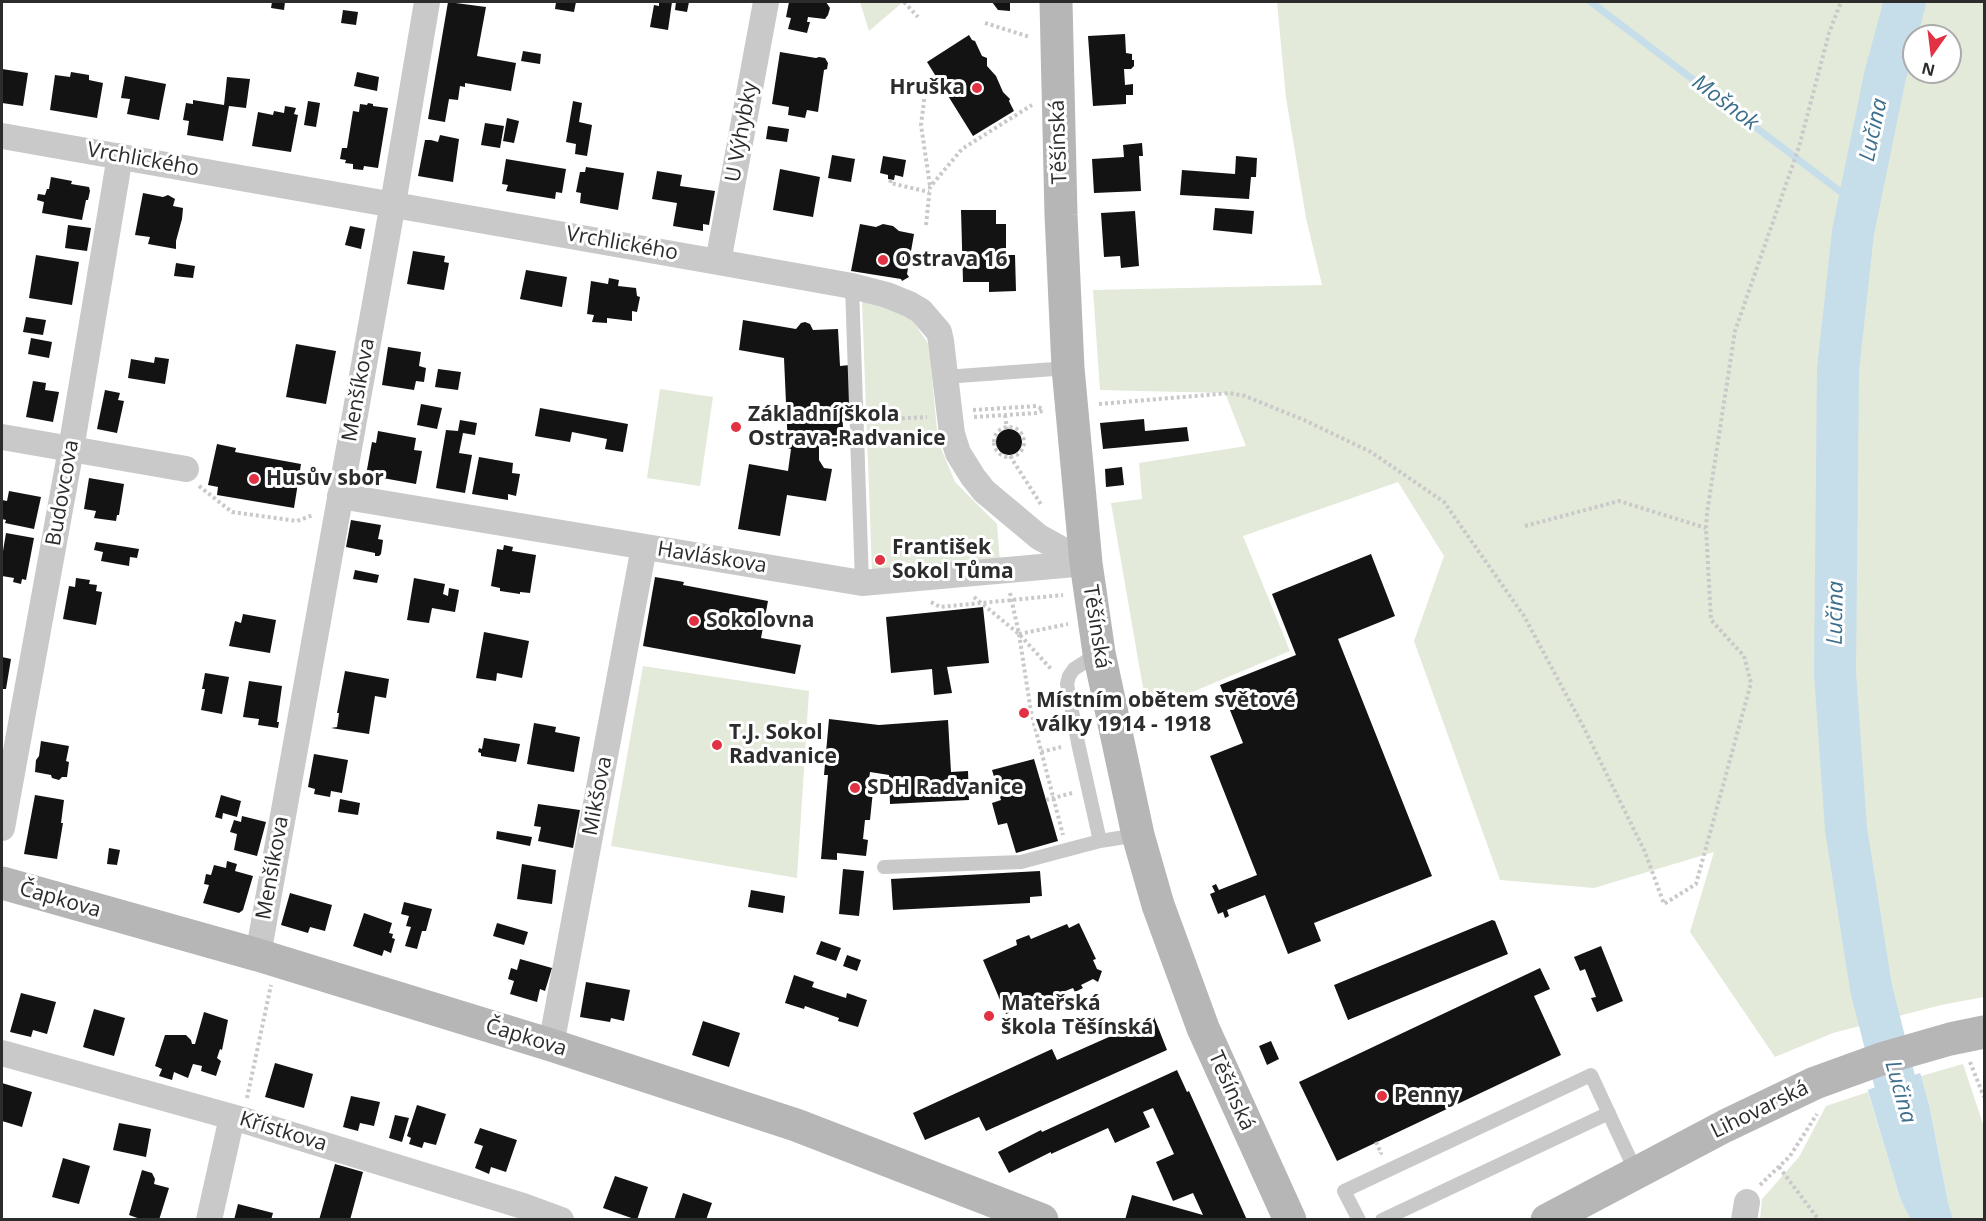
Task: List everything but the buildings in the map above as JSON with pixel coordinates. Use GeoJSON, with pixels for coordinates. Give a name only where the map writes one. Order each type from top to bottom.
{"type":"FeatureCollection","features":[{"type":"Feature","properties":{"kind":"street","name":"Menšíkova"},"geometry":{"type":"LineString","coordinates":[[267,958],[339,501],[427,2]]}},
{"type":"Feature","properties":{"kind":"street","name":"U Výhybky"},"geometry":{"type":"LineString","coordinates":[[718,262],[766,2]]}},
{"type":"Feature","properties":{"kind":"street","name":"Těšínská"},"geometry":{"type":"LineString","coordinates":[[1056,2],[1060,183],[1068,368],[1086,563],[1099,653],[1138,835],[1158,905],[1203,1028],[1287,1217]]}},
{"type":"Feature","properties":{"kind":"street","name":"Vrchlického"},"geometry":{"type":"LineString","coordinates":[[2,136],[393,203],[852,286],[903,301],[921,311],[935,326],[955,376],[939,416],[952,434],[958,453],[968,471],[984,491],[1040,537],[1086,563]]}},
{"type":"Feature","properties":{"kind":"street","name":"Budovcova"},"geometry":{"type":"LineString","coordinates":[[2,828],[71,449],[120,156]]}},
{"type":"Feature","properties":{"kind":"street"},"geometry":{"type":"LineString","coordinates":[[2,437],[186,469]]}},
{"type":"Feature","properties":{"kind":"street","name":"Havláskova"},"geometry":{"type":"LineString","coordinates":[[339,501],[862,583],[1086,563]]}},
{"type":"Feature","properties":{"kind":"street","name":"Mikšova"},"geometry":{"type":"LineString","coordinates":[[551,1045],[644,547]]}},
{"type":"Feature","properties":{"kind":"street","name":"Čapkova"},"geometry":{"type":"LineString","coordinates":[[2,883],[267,958],[551,1045],[796,1125],[1042,1220]]}},
{"type":"Feature","properties":{"kind":"street","name":"Lihovarská"},"geometry":{"type":"LineString","coordinates":[[1547,1220],[1778,1100],[1820,1094],[1884,1058],[1965,1036]]}},
{"type":"Feature","properties":{"kind":"street","name":"Křístkova"},"geometry":{"type":"LineString","coordinates":[[2,1053],[238,1118],[523,1206],[561,1220]]}},
{"type":"Feature","properties":{"kind":"street"},"geometry":{"type":"LineString","coordinates":[[209,1220],[238,1118]]}},
{"type":"Feature","properties":{"kind":"lane"},"geometry":{"type":"LineString","coordinates":[[852,286],[862,583]]}},
{"type":"Feature","properties":{"kind":"lane"},"geometry":{"type":"LineString","coordinates":[[955,376],[1068,368]]}},
{"type":"Feature","properties":{"kind":"lane"},"geometry":{"type":"LineString","coordinates":[[1099,653],[1071,673],[1067,689],[1100,841]]}},
{"type":"Feature","properties":{"kind":"lane"},"geometry":{"type":"LineString","coordinates":[[884,867],[1020,862],[1100,841],[1138,835]]}},
{"type":"Feature","properties":{"kind":"lane"},"geometry":{"type":"LineString","coordinates":[[1359,1220],[1344,1191],[1591,1075],[1636,1172]]}},
{"type":"Feature","properties":{"kind":"lane"},"geometry":{"type":"LineString","coordinates":[[1382,1220],[1609,1113]]}},
{"type":"Feature","properties":{"kind":"path"},"geometry":{"type":"LineString","coordinates":[[904,2],[918,17]]}},
{"type":"Feature","properties":{"kind":"path"},"geometry":{"type":"LineString","coordinates":[[1095,405],[1228,393],[1245,396],[1304,420],[1371,453],[1444,502],[1529,626],[1583,726],[1645,852],[1664,904],[1696,884],[1751,683],[1744,656],[1711,620],[1706,528],[1734,331],[1799,147],[1829,33],[1841,2]]}},
{"type":"Feature","properties":{"kind":"path"},"geometry":{"type":"LineString","coordinates":[[985,23],[1032,38]]}},
{"type":"Feature","properties":{"kind":"path"},"geometry":{"type":"LineString","coordinates":[[925,93],[921,125],[930,189],[926,225]]}},
{"type":"Feature","properties":{"kind":"path"},"geometry":{"type":"LineString","coordinates":[[930,189],[962,149],[1008,117],[1035,103]]}},
{"type":"Feature","properties":{"kind":"path"},"geometry":{"type":"LineString","coordinates":[[891,180],[890,183],[930,189]]}},
{"type":"Feature","properties":{"kind":"path"},"geometry":{"type":"LineString","coordinates":[[858,420],[939,416],[965,418],[1037,413],[1044,410],[1037,406],[964,410],[939,416]]}},
{"type":"Feature","properties":{"kind":"path"},"geometry":{"type":"LineString","coordinates":[[1005,415],[1007,428]]}},
{"type":"Feature","properties":{"kind":"path"},"geometry":{"type":"LineString","coordinates":[[1002,428],[1007,428],[1013,428],[1022,433],[1024,445],[1016,455],[1004,457],[996,451],[994,437],[1002,428]]}},
{"type":"Feature","properties":{"kind":"path"},"geometry":{"type":"LineString","coordinates":[[1010,456],[1042,507]]}},
{"type":"Feature","properties":{"kind":"path"},"geometry":{"type":"LineString","coordinates":[[186,469],[192,480],[231,512],[297,521],[339,501]]}},
{"type":"Feature","properties":{"kind":"path"},"geometry":{"type":"LineString","coordinates":[[1525,526],[1618,501],[1706,528]]}},
{"type":"Feature","properties":{"kind":"path"},"geometry":{"type":"LineString","coordinates":[[1007,571],[1031,712],[1067,850]]}},
{"type":"Feature","properties":{"kind":"path"},"geometry":{"type":"LineString","coordinates":[[948,576],[1019,634],[1067,689]]}},
{"type":"Feature","properties":{"kind":"path"},"geometry":{"type":"LineString","coordinates":[[1019,634],[1068,623]]}},
{"type":"Feature","properties":{"kind":"path"},"geometry":{"type":"LineString","coordinates":[[238,1118],[267,958]]}},
{"type":"Feature","properties":{"kind":"path"},"geometry":{"type":"LineString","coordinates":[[1965,1036],[1984,1096]]}},
{"type":"Feature","properties":{"kind":"path"},"geometry":{"type":"LineString","coordinates":[[1745,1211],[1757,1187],[1790,1156],[1820,1094]]}},
{"type":"Feature","properties":{"kind":"path"},"geometry":{"type":"LineString","coordinates":[[1779,1167],[1819,1220]]}},
{"type":"Feature","properties":{"kind":"green space"},"geometry":{"type":"Polygon","coordinates":[[[860,2],[903,2],[869,31],[860,2]]]}},
{"type":"Feature","properties":{"kind":"green space"},"geometry":{"type":"Polygon","coordinates":[[[1277,2],[1984,2],[1984,997],[1941,1005],[1833,1033],[1775,1057],[1690,932],[1714,852],[1594,888],[1500,880],[1414,641],[1444,556],[1398,482],[1243,536],[1290,651],[1147,711],[1111,503],[1142,499],[1139,463],[1246,446],[1225,393],[1100,390],[1093,290],[1322,285],[1306,218],[1286,98],[1277,2]]]}},
{"type":"Feature","properties":{"kind":"green space"},"geometry":{"type":"Polygon","coordinates":[[[862,301],[885,304],[913,321],[929,345],[938,441],[955,482],[997,524],[1000,561],[872,571],[862,301]]]}},
{"type":"Feature","properties":{"kind":"green space"},"geometry":{"type":"Polygon","coordinates":[[[660,389],[713,397],[700,486],[647,478],[660,389]]]}},
{"type":"Feature","properties":{"kind":"green space","name":"T.J. Sokol Radvanice"},"geometry":{"type":"Polygon","coordinates":[[[643,666],[809,691],[797,878],[611,846],[643,666]]]}},
{"type":"Feature","properties":{"kind":"green space"},"geometry":{"type":"Polygon","coordinates":[[[1963,1064],[1984,1127],[1984,1219],[1953,1219],[1921,1076],[1963,1064]]]}},
{"type":"Feature","properties":{"kind":"green space"},"geometry":{"type":"Polygon","coordinates":[[[1868,1092],[1900,1198],[1910,1219],[1760,1220],[1762,1199],[1799,1157],[1826,1106],[1868,1092]]]}},
{"type":"Feature","properties":{"kind":"water"},"geometry":{"type":"Polygon","coordinates":[[[1918,1065],[1929,1104],[1953,1219],[1910,1219],[1900,1198],[1865,1081],[1918,1065]]]}},
{"type":"Feature","properties":{"kind":"pier"},"geometry":{"type":"Polygon","coordinates":[[[1920,1064],[1923,1072],[1864,1091],[1862,1081],[1920,1064]]]}},
{"type":"Feature","properties":{"kind":"waterway","name":"Mošnok"},"geometry":{"type":"LineString","coordinates":[[1591,2],[1858,205]]}},
{"type":"Feature","properties":{"kind":"waterway","name":"Lučina"},"geometry":{"type":"LineString","coordinates":[[1899,1098],[1871,988],[1846,829],[1835,673],[1838,370],[1853,232],[1885,76],[1905,2]]}},
{"type":"Feature","properties":{"kind":"place","name":"Hruška"},"geometry":{"type":"Point","coordinates":[977,88]}},
{"type":"Feature","properties":{"kind":"place","name":"Ostrava 16"},"geometry":{"type":"Point","coordinates":[883,260]}},
{"type":"Feature","properties":{"kind":"place","name":"Základní škola Ostrava-Radvanice"},"geometry":{"type":"Point","coordinates":[736,427]}},
{"type":"Feature","properties":{"kind":"place","name":"Husův sbor"},"geometry":{"type":"Point","coordinates":[254,479]}},
{"type":"Feature","properties":{"kind":"place","name":"František Sokol Tůma"},"geometry":{"type":"Point","coordinates":[880,560]}},
{"type":"Feature","properties":{"kind":"place","name":"Sokolovna"},"geometry":{"type":"Point","coordinates":[694,621]}},
{"type":"Feature","properties":{"kind":"place","name":"Místním obětem světové války 1914 - 1918"},"geometry":{"type":"Point","coordinates":[1024,713]}},
{"type":"Feature","properties":{"kind":"place","name":"T.J. Sokol Radvanice"},"geometry":{"type":"Point","coordinates":[717,745]}},
{"type":"Feature","properties":{"kind":"place","name":"SDH Radvanice"},"geometry":{"type":"Point","coordinates":[855,788]}},
{"type":"Feature","properties":{"kind":"place","name":"Mateřská škola Těšínská"},"geometry":{"type":"Point","coordinates":[989,1016]}},
{"type":"Feature","properties":{"kind":"place","name":"Penny"},"geometry":{"type":"Point","coordinates":[1382,1096]}}]}
